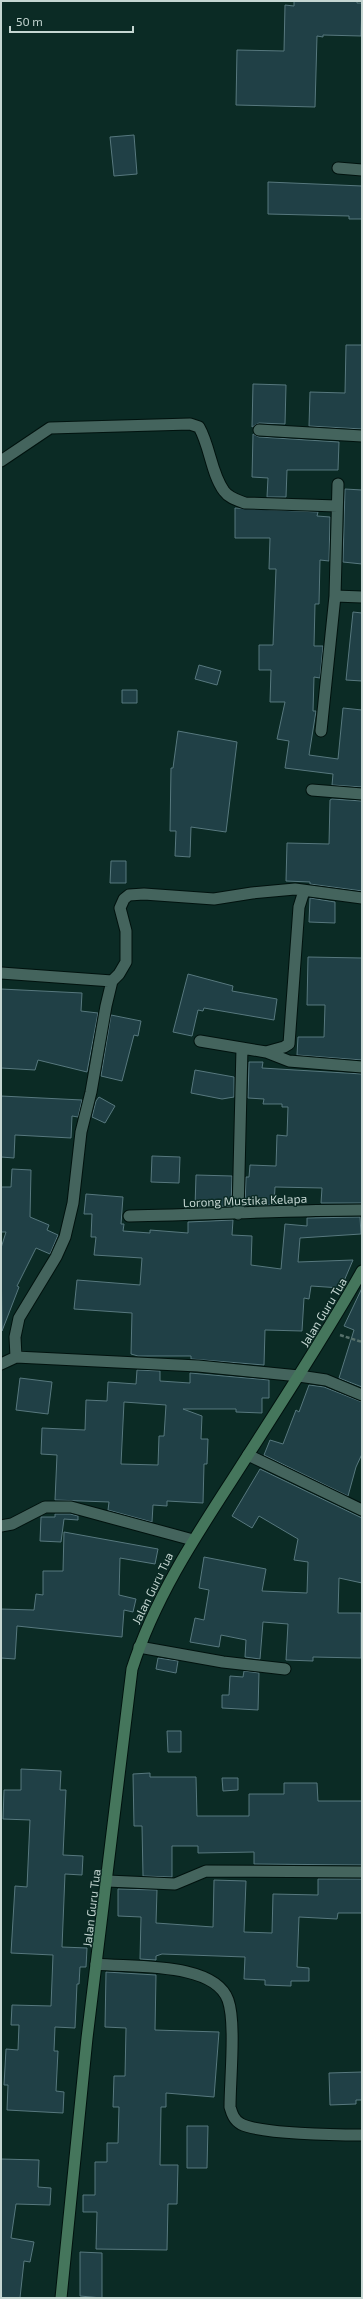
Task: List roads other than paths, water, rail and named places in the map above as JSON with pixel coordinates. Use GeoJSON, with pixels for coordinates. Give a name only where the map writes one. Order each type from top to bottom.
{"type":"FeatureCollection","features":[{"type":"Feature","properties":{"kind":"main road","name":"Jalan Guru Tua"},"geometry":{"type":"LineString","coordinates":[[61,2298],[96,1964],[132,1669],[149,1621],[182,1556],[299,1376],[328,1330],[362,1271]]}},
{"type":"Feature","properties":{"kind":"street"},"geometry":{"type":"LineString","coordinates":[[338,168],[362,170]]}},
{"type":"Feature","properties":{"kind":"street"},"geometry":{"type":"LineString","coordinates":[[1,461],[50,428],[190,424],[199,427],[204,436],[224,491],[232,498],[245,503],[336,506]]}},
{"type":"Feature","properties":{"kind":"street"},"geometry":{"type":"LineString","coordinates":[[259,430],[362,436]]}},
{"type":"Feature","properties":{"kind":"street"},"geometry":{"type":"LineString","coordinates":[[322,731],[335,596],[336,506],[338,484]]}},
{"type":"Feature","properties":{"kind":"street"},"geometry":{"type":"LineString","coordinates":[[335,596],[362,597]]}},
{"type":"Feature","properties":{"kind":"street"},"geometry":{"type":"LineString","coordinates":[[312,790],[362,794]]}},
{"type":"Feature","properties":{"kind":"street"},"geometry":{"type":"LineString","coordinates":[[16,1357],[15,1337],[19,1318],[56,1257],[65,1237],[73,1203],[81,1132],[91,1092],[112,981],[119,974],[126,962],[126,931],[120,908],[124,899],[129,895],[144,894],[214,899],[281,890],[304,891],[362,898]]}},
{"type":"Feature","properties":{"kind":"street"},"geometry":{"type":"LineString","coordinates":[[266,1052],[284,1048],[289,1044],[299,907],[304,891]]}},
{"type":"Feature","properties":{"kind":"street"},"geometry":{"type":"LineString","coordinates":[[1,973],[112,981]]}},
{"type":"Feature","properties":{"kind":"street"},"geometry":{"type":"LineString","coordinates":[[200,1042],[266,1052],[290,1061],[362,1067]]}},
{"type":"Feature","properties":{"kind":"street"},"geometry":{"type":"LineString","coordinates":[[238,1214],[242,1048]]}},
{"type":"Feature","properties":{"kind":"street","name":"Lorong Mustika Kelapa"},"geometry":{"type":"LineString","coordinates":[[129,1216],[238,1214],[281,1210],[362,1210]]}},
{"type":"Feature","properties":{"kind":"street"},"geometry":{"type":"LineString","coordinates":[[1,1364],[16,1357],[198,1366],[326,1380],[362,1395]]}},
{"type":"Feature","properties":{"kind":"street"},"geometry":{"type":"LineString","coordinates":[[248,1455],[362,1510]]}},
{"type":"Feature","properties":{"kind":"street"},"geometry":{"type":"LineString","coordinates":[[1,1526],[12,1524],[46,1507],[71,1508],[193,1540]]}},
{"type":"Feature","properties":{"kind":"street"},"geometry":{"type":"LineString","coordinates":[[139,1647],[223,1662],[285,1669]]}},
{"type":"Feature","properties":{"kind":"street"},"geometry":{"type":"LineString","coordinates":[[107,1881],[175,1884],[206,1871],[362,1872]]}},
{"type":"Feature","properties":{"kind":"street"},"geometry":{"type":"LineString","coordinates":[[96,1964],[168,1970],[200,1975],[216,1983],[224,1990],[229,2001],[231,2020],[230,2107],[232,2116],[242,2124],[269,2130],[362,2136]]}}]}
